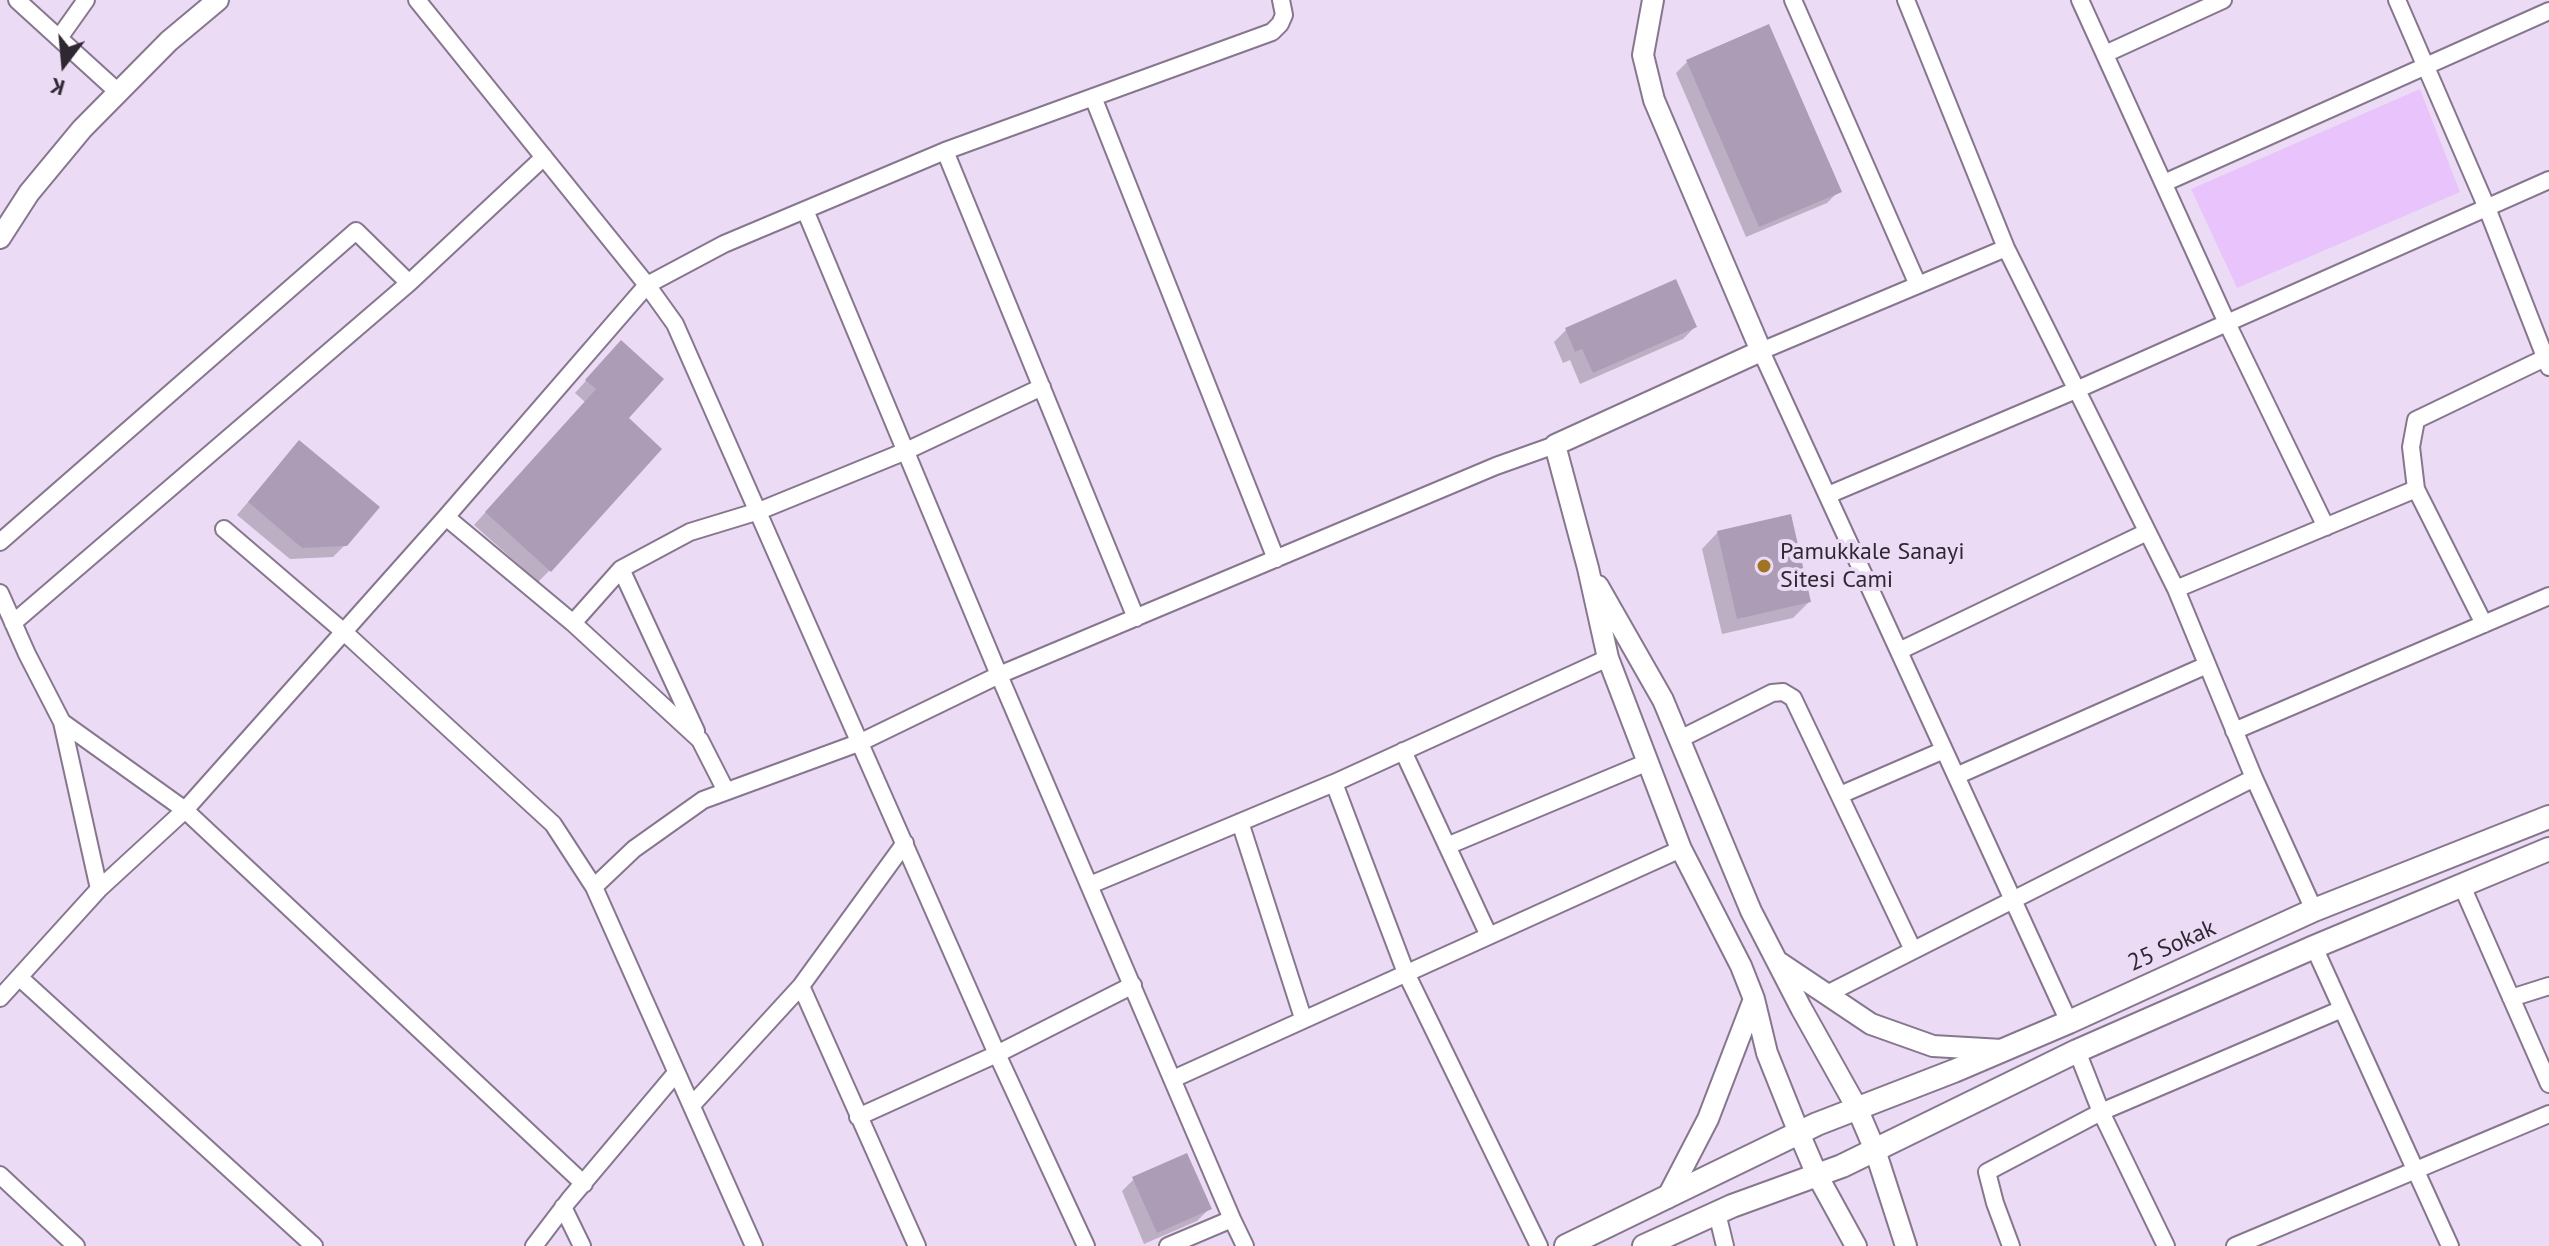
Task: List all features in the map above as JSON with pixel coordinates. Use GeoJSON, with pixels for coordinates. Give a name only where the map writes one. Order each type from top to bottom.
{"type":"FeatureCollection","features":[{"type":"Feature","properties":{"kind":"main road","name":"25 Sokak"},"geometry":{"type":"LineString","coordinates":[[1566,1246],[1808,1128],[2069,1022],[2314,910],[2549,817]]}},
{"type":"Feature","properties":{"kind":"main road"},"geometry":{"type":"LineString","coordinates":[[1644,1246],[1717,1213],[1842,1166],[2077,1051],[2549,849]]}},
{"type":"Feature","properties":{"kind":"street"},"geometry":{"type":"LineString","coordinates":[[17,0],[118,92]]}},
{"type":"Feature","properties":{"kind":"street"},"geometry":{"type":"LineString","coordinates":[[59,38],[86,0]]}},
{"type":"Feature","properties":{"kind":"street"},"geometry":{"type":"LineString","coordinates":[[0,238],[29,193],[82,129],[169,41],[218,0]]}},
{"type":"Feature","properties":{"kind":"street"},"geometry":{"type":"LineString","coordinates":[[417,0],[675,324],[997,1054],[1086,1246]]}},
{"type":"Feature","properties":{"kind":"street"},"geometry":{"type":"LineString","coordinates":[[0,998],[99,889],[185,810],[647,285],[724,244],[945,151],[1272,32],[1284,15],[1281,0]]}},
{"type":"Feature","properties":{"kind":"street"},"geometry":{"type":"LineString","coordinates":[[1653,0],[1643,55],[1654,100],[1761,351],[2069,1022]]}},
{"type":"Feature","properties":{"kind":"street"},"geometry":{"type":"LineString","coordinates":[[1793,0],[1918,285]]}},
{"type":"Feature","properties":{"kind":"street"},"geometry":{"type":"LineString","coordinates":[[1906,0],[2006,248],[2176,589],[2254,778],[2314,910]]}},
{"type":"Feature","properties":{"kind":"street"},"geometry":{"type":"LineString","coordinates":[[2080,0],[2227,323],[2326,527]]}},
{"type":"Feature","properties":{"kind":"street"},"geometry":{"type":"LineString","coordinates":[[2105,54],[2223,0]]}},
{"type":"Feature","properties":{"kind":"street"},"geometry":{"type":"LineString","coordinates":[[2397,0],[2487,208],[2547,360],[2416,420],[2411,447],[2416,489],[2484,624]]}},
{"type":"Feature","properties":{"kind":"street"},"geometry":{"type":"LineString","coordinates":[[2164,183],[2549,11]]}},
{"type":"Feature","properties":{"kind":"street"},"geometry":{"type":"LineString","coordinates":[[1093,97],[1276,559]]}},
{"type":"Feature","properties":{"kind":"street"},"geometry":{"type":"LineString","coordinates":[[945,151],[1136,618]]}},
{"type":"Feature","properties":{"kind":"street"},"geometry":{"type":"LineString","coordinates":[[13,623],[409,283],[544,157]]}},
{"type":"Feature","properties":{"kind":"street"},"geometry":{"type":"LineString","coordinates":[[1828,495],[2076,390],[2549,180]]}},
{"type":"Feature","properties":{"kind":"street"},"geometry":{"type":"LineString","coordinates":[[805,210],[999,675],[1245,1246]]}},
{"type":"Feature","properties":{"kind":"street"},"geometry":{"type":"LineString","coordinates":[[0,542],[356,231],[409,283]]}},
{"type":"Feature","properties":{"kind":"street"},"geometry":{"type":"LineString","coordinates":[[594,887],[634,849],[703,800],[861,742],[999,675],[1496,466],[1555,445],[1761,351],[2006,248]]}},
{"type":"Feature","properties":{"kind":"street"},"geometry":{"type":"LineString","coordinates":[[573,623],[621,569],[690,532],[759,511],[906,451],[1042,387]]}},
{"type":"Feature","properties":{"kind":"street"},"geometry":{"type":"LineString","coordinates":[[1555,445],[1608,658],[1681,849],[1741,966],[1754,999],[1767,1053],[1808,1128],[1817,1175],[1856,1246]]}},
{"type":"Feature","properties":{"kind":"street"},"geometry":{"type":"LineString","coordinates":[[2176,589],[2416,489]]}},
{"type":"Feature","properties":{"kind":"street"},"geometry":{"type":"LineString","coordinates":[[446,517],[573,623],[700,740]]}},
{"type":"Feature","properties":{"kind":"street"},"geometry":{"type":"LineString","coordinates":[[224,529],[344,632],[553,824],[594,887],[754,1246]]}},
{"type":"Feature","properties":{"kind":"street"},"geometry":{"type":"LineString","coordinates":[[1899,651],[2147,532]]}},
{"type":"Feature","properties":{"kind":"street"},"geometry":{"type":"LineString","coordinates":[[1588,568],[1663,700],[1751,911],[1857,1108],[1875,1150],[1906,1246]]}},
{"type":"Feature","properties":{"kind":"street"},"geometry":{"type":"LineString","coordinates":[[621,569],[726,791]]}},
{"type":"Feature","properties":{"kind":"street"},"geometry":{"type":"LineString","coordinates":[[0,593],[62,722],[99,889]]}},
{"type":"Feature","properties":{"kind":"street"},"geometry":{"type":"LineString","coordinates":[[2234,731],[2549,596]]}},
{"type":"Feature","properties":{"kind":"street"},"geometry":{"type":"LineString","coordinates":[[1090,885],[1334,783],[1608,658]]}},
{"type":"Feature","properties":{"kind":"street"},"geometry":{"type":"LineString","coordinates":[[1956,776],[2207,665]]}},
{"type":"Feature","properties":{"kind":"street"},"geometry":{"type":"LineString","coordinates":[[1680,739],[1772,693],[1783,692],[1793,698],[1913,950]]}},
{"type":"Feature","properties":{"kind":"street"},"geometry":{"type":"LineString","coordinates":[[62,722],[185,810],[584,1184]]}},
{"type":"Feature","properties":{"kind":"street"},"geometry":{"type":"LineString","coordinates":[[1840,795],[1944,750]]}},
{"type":"Feature","properties":{"kind":"street"},"geometry":{"type":"LineString","coordinates":[[1403,751],[1489,936]]}},
{"type":"Feature","properties":{"kind":"street"},"geometry":{"type":"LineString","coordinates":[[1447,846],[1648,762]]}},
{"type":"Feature","properties":{"kind":"street"},"geometry":{"type":"LineString","coordinates":[[1827,994],[2254,778]]}},
{"type":"Feature","properties":{"kind":"street"},"geometry":{"type":"LineString","coordinates":[[1334,783],[1406,973],[1539,1246]]}},
{"type":"Feature","properties":{"kind":"street"},"geometry":{"type":"LineString","coordinates":[[1240,822],[1303,1018]]}},
{"type":"Feature","properties":{"kind":"street"},"geometry":{"type":"LineString","coordinates":[[692,1105],[801,986],[905,843]]}},
{"type":"Feature","properties":{"kind":"street"},"geometry":{"type":"LineString","coordinates":[[1173,1079],[1681,849]]}},
{"type":"Feature","properties":{"kind":"street"},"geometry":{"type":"LineString","coordinates":[[2462,886],[2549,1084]]}},
{"type":"Feature","properties":{"kind":"street"},"geometry":{"type":"LineString","coordinates":[[2314,947],[2450,1246]]}},
{"type":"Feature","properties":{"kind":"street"},"geometry":{"type":"LineString","coordinates":[[1777,961],[1871,1024],[1933,1046],[2002,1050]]}},
{"type":"Feature","properties":{"kind":"street"},"geometry":{"type":"LineString","coordinates":[[19,977],[314,1246]]}},
{"type":"Feature","properties":{"kind":"street"},"geometry":{"type":"LineString","coordinates":[[858,1117],[997,1054],[1133,985]]}},
{"type":"Feature","properties":{"kind":"street"},"geometry":{"type":"LineString","coordinates":[[801,986],[917,1246]]}},
{"type":"Feature","properties":{"kind":"street"},"geometry":{"type":"LineString","coordinates":[[2511,998],[2549,986]]}},
{"type":"Feature","properties":{"kind":"street"},"geometry":{"type":"LineString","coordinates":[[1667,1198],[1708,1119],[1754,999]]}},
{"type":"Feature","properties":{"kind":"street"},"geometry":{"type":"LineString","coordinates":[[2011,1246],[1987,1172],[2101,1112],[2342,1009]]}},
{"type":"Feature","properties":{"kind":"street"},"geometry":{"type":"LineString","coordinates":[[2077,1051],[2101,1112],[2166,1246]]}},
{"type":"Feature","properties":{"kind":"street"},"geometry":{"type":"LineString","coordinates":[[534,1246],[676,1073]]}},
{"type":"Feature","properties":{"kind":"street"},"geometry":{"type":"LineString","coordinates":[[2235,1246],[2549,1114]]}},
{"type":"Feature","properties":{"kind":"street"},"geometry":{"type":"LineString","coordinates":[[1,1183],[76,1246]]}},
{"type":"Feature","properties":{"kind":"street"},"geometry":{"type":"LineString","coordinates":[[563,1207],[582,1246]]}},
{"type":"Feature","properties":{"kind":"street"},"geometry":{"type":"LineString","coordinates":[[1717,1213],[1725,1246]]}},
{"type":"Feature","properties":{"kind":"street"},"geometry":{"type":"LineString","coordinates":[[1168,1246],[1232,1219]]}},
{"type":"Feature","properties":{"kind":"shaded area"},"geometry":{"type":"Polygon","coordinates":[[[2420,89],[2460,192],[2237,288],[2191,189],[2420,89]]]}},
{"type":"Feature","properties":{"kind":"building"},"geometry":{"type":"Polygon","coordinates":[[[1769,24],[1842,192],[1759,227],[1686,60],[1769,24]]]}},
{"type":"Feature","properties":{"kind":"building"},"geometry":{"type":"Polygon","coordinates":[[[1676,279],[1697,327],[1593,373],[1582,349],[1575,352],[1565,328],[1676,279]]]}},
{"type":"Feature","properties":{"kind":"building"},"geometry":{"type":"Polygon","coordinates":[[[621,340],[664,379],[629,418],[662,449],[551,572],[485,512],[596,389],[585,380],[621,340]]]}},
{"type":"Feature","properties":{"kind":"building"},"geometry":{"type":"Polygon","coordinates":[[[299,440],[380,507],[347,546],[302,548],[248,502],[299,440]]]}},
{"type":"Feature","properties":{"kind":"building","name":"Pamukkale Sanayi Sitesi Cami"},"geometry":{"type":"Polygon","coordinates":[[[1791,514],[1811,602],[1737,619],[1717,531],[1791,514]]]}},
{"type":"Feature","properties":{"kind":"building"},"geometry":{"type":"Polygon","coordinates":[[[1187,1153],[1212,1209],[1157,1233],[1132,1177],[1187,1153]]]}},
{"type":"Feature","properties":{"kind":"place","name":"Pamukkale Sanayi Sitesi Cami"},"geometry":{"type":"Point","coordinates":[1764,566]}}]}
